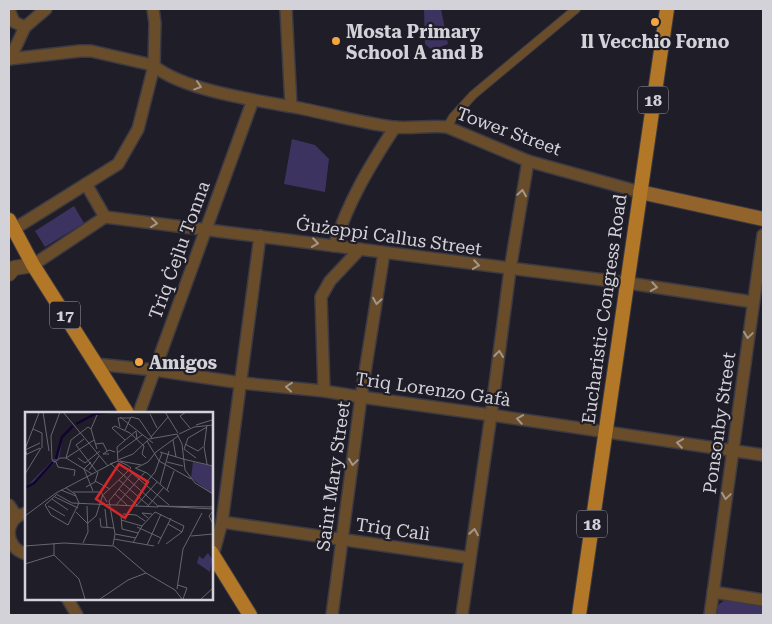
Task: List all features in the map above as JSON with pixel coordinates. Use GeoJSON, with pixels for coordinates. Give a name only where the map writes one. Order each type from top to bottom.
{"type":"FeatureCollection","features":[{"type":"Feature","properties":{"kind":"main road","name":"Eucharistic Congress Road"},"geometry":{"type":"LineString","coordinates":[[579,615],[666,9]]}},
{"type":"Feature","properties":{"kind":"main road","name":"Tower Street"},"geometry":{"type":"LineString","coordinates":[[640,192],[763,219]]}},
{"type":"Feature","properties":{"kind":"main road","name":"17"},"geometry":{"type":"LineString","coordinates":[[11,225],[33,265],[126,412]]}},
{"type":"Feature","properties":{"kind":"main road"},"geometry":{"type":"LineString","coordinates":[[212,554],[250,615]]}},
{"type":"Feature","properties":{"kind":"street"},"geometry":{"type":"LineString","coordinates":[[9,59],[26,26],[46,9]]}},
{"type":"Feature","properties":{"kind":"street"},"geometry":{"type":"LineString","coordinates":[[11,225],[86,184],[118,164],[138,129],[151,65],[155,23],[153,9]]}},
{"type":"Feature","properties":{"kind":"street"},"geometry":{"type":"LineString","coordinates":[[286,9],[291,106]]}},
{"type":"Feature","properties":{"kind":"street"},"geometry":{"type":"LineString","coordinates":[[447,127],[453,117],[473,95],[576,9]]}},
{"type":"Feature","properties":{"kind":"street"},"geometry":{"type":"LineString","coordinates":[[9,10],[14,22],[26,26]]}},
{"type":"Feature","properties":{"kind":"street","name":"Tower Street"},"geometry":{"type":"LineString","coordinates":[[9,59],[91,51],[151,65],[164,74],[201,87],[253,100],[395,128],[447,127],[528,161],[640,192]]}},
{"type":"Feature","properties":{"kind":"street","name":"Triq Ċejlu Tonna"},"geometry":{"type":"LineString","coordinates":[[138,412],[253,100]]}},
{"type":"Feature","properties":{"kind":"street"},"geometry":{"type":"LineString","coordinates":[[334,246],[343,218],[355,193],[379,150],[395,128]]}},
{"type":"Feature","properties":{"kind":"street"},"geometry":{"type":"LineString","coordinates":[[462,615],[510,270],[528,161]]}},
{"type":"Feature","properties":{"kind":"street"},"geometry":{"type":"LineString","coordinates":[[9,274],[14,268],[33,265],[105,217],[86,184]]}},
{"type":"Feature","properties":{"kind":"street","name":"Ġużeppi Callus Street"},"geometry":{"type":"LineString","coordinates":[[105,217],[510,270],[628,283],[753,302]]}},
{"type":"Feature","properties":{"kind":"street","name":"Ponsonby Street"},"geometry":{"type":"LineString","coordinates":[[710,615],[763,235]]}},
{"type":"Feature","properties":{"kind":"street"},"geometry":{"type":"LineString","coordinates":[[212,554],[222,522],[242,383],[260,236]]}},
{"type":"Feature","properties":{"kind":"street"},"geometry":{"type":"LineString","coordinates":[[324,391],[321,297],[330,281],[360,249]]}},
{"type":"Feature","properties":{"kind":"street","name":"Saint Mary Street"},"geometry":{"type":"LineString","coordinates":[[332,615],[384,253]]}},
{"type":"Feature","properties":{"kind":"street","name":"Triq Lorenzo Gafà"},"geometry":{"type":"LineString","coordinates":[[96,364],[154,370],[242,383],[324,391],[763,455]]}},
{"type":"Feature","properties":{"kind":"street"},"geometry":{"type":"LineString","coordinates":[[9,505],[21,515],[12,522],[9,529],[10,544],[25,553]]}},
{"type":"Feature","properties":{"kind":"street","name":"Triq Calì"},"geometry":{"type":"LineString","coordinates":[[222,522],[470,558]]}},
{"type":"Feature","properties":{"kind":"street"},"geometry":{"type":"LineString","coordinates":[[713,592],[763,600]]}},
{"type":"Feature","properties":{"kind":"street"},"geometry":{"type":"LineString","coordinates":[[68,599],[77,615]]}},
{"type":"Feature","properties":{"kind":"shaded area"},"geometry":{"type":"Polygon","coordinates":[[[424,9],[441,9],[448,44],[432,50],[425,44],[424,9]]]}},
{"type":"Feature","properties":{"kind":"shaded area"},"geometry":{"type":"Polygon","coordinates":[[[292,139],[315,145],[329,159],[325,192],[284,184],[292,139]]]}},
{"type":"Feature","properties":{"kind":"shaded area"},"geometry":{"type":"Polygon","coordinates":[[[74,206],[84,223],[45,247],[35,231],[74,206]]]}},
{"type":"Feature","properties":{"kind":"shaded area"},"geometry":{"type":"Polygon","coordinates":[[[725,600],[763,606],[763,615],[717,615],[718,605],[725,600]]]}},
{"type":"Feature","properties":{"kind":"place","name":"Il Vecchio Forno"},"geometry":{"type":"Point","coordinates":[655,22]}},
{"type":"Feature","properties":{"kind":"place","name":"Mosta Primary School A and B"},"geometry":{"type":"Point","coordinates":[336,41]}},
{"type":"Feature","properties":{"kind":"place","name":"Amigos"},"geometry":{"type":"Point","coordinates":[139,362]}}]}
